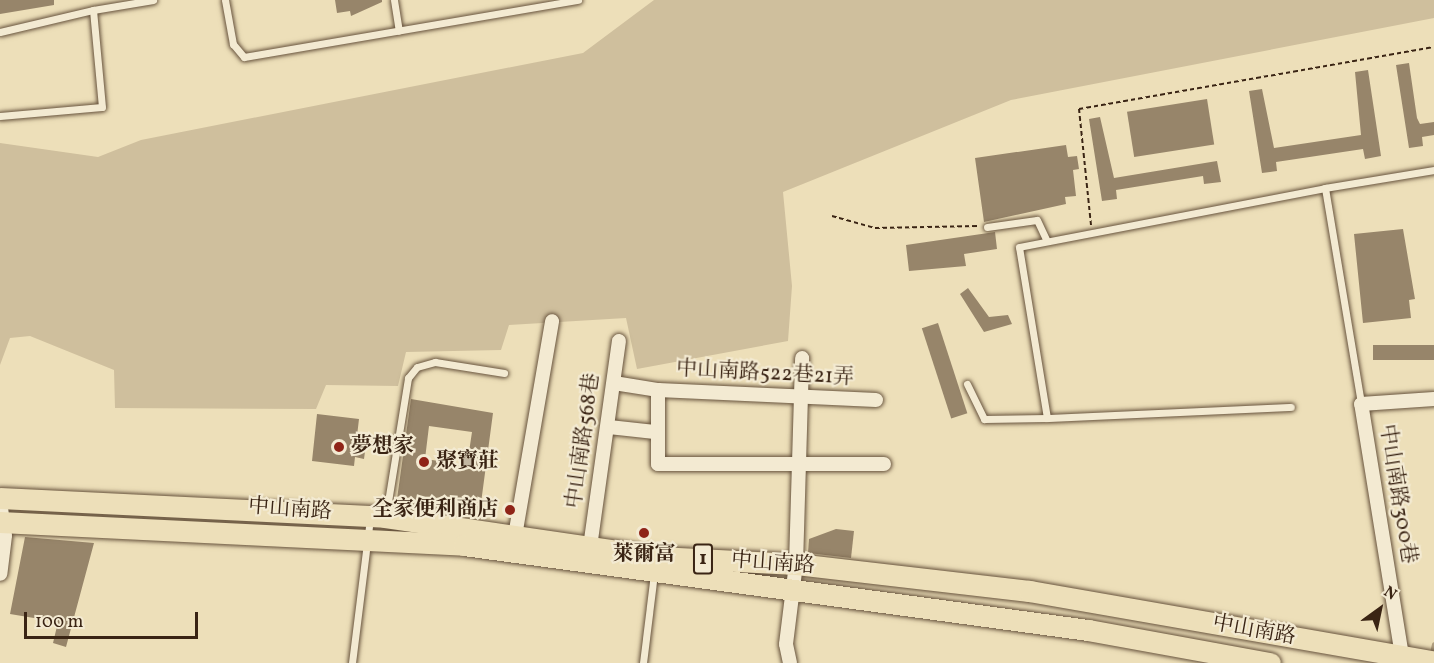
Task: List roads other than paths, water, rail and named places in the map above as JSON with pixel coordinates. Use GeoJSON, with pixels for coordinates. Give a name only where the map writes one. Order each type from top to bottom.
{"type":"FeatureCollection","features":[{"type":"Feature","properties":{"kind":"main road","name":"中山南路"},"geometry":{"type":"LineString","coordinates":[[0,499],[378,516],[590,547],[656,566],[790,594],[1088,630],[1270,663]]}},
{"type":"Feature","properties":{"kind":"main road","name":"中山南路"},"geometry":{"type":"LineString","coordinates":[[2,522],[371,538],[464,545],[656,566],[796,564],[1029,591],[1402,660],[1434,663]]}},
{"type":"Feature","properties":{"kind":"street"},"geometry":{"type":"LineString","coordinates":[[515,536],[552,321]]}},
{"type":"Feature","properties":{"kind":"street","name":"中山南路568巷"},"geometry":{"type":"LineString","coordinates":[[590,547],[609,427],[619,341]]}},
{"type":"Feature","properties":{"kind":"street"},"geometry":{"type":"LineString","coordinates":[[790,663],[790,594],[796,564],[802,358]]}},
{"type":"Feature","properties":{"kind":"street"},"geometry":{"type":"LineString","coordinates":[[614,383],[658,390]]}},
{"type":"Feature","properties":{"kind":"street","name":"中山南路522巷21弄"},"geometry":{"type":"LineString","coordinates":[[800,465],[658,464],[656,432],[658,390],[876,400]]}},
{"type":"Feature","properties":{"kind":"street","name":"中山南路300巷"},"geometry":{"type":"LineString","coordinates":[[1402,660],[1361,404],[1434,399]]}},
{"type":"Feature","properties":{"kind":"street"},"geometry":{"type":"LineString","coordinates":[[609,427],[656,432]]}},
{"type":"Feature","properties":{"kind":"street"},"geometry":{"type":"LineString","coordinates":[[800,465],[884,464]]}},
{"type":"Feature","properties":{"kind":"street"},"geometry":{"type":"LineString","coordinates":[[0,499],[2,522],[0,574]]}},
{"type":"Feature","properties":{"kind":"lane"},"geometry":{"type":"LineString","coordinates":[[0,32],[93,10],[153,0]]}},
{"type":"Feature","properties":{"kind":"lane"},"geometry":{"type":"LineString","coordinates":[[225,0],[233,44],[243,57],[578,0]]}},
{"type":"Feature","properties":{"kind":"lane"},"geometry":{"type":"LineString","coordinates":[[394,0],[399,31]]}},
{"type":"Feature","properties":{"kind":"lane"},"geometry":{"type":"LineString","coordinates":[[0,116],[102,106],[93,10]]}},
{"type":"Feature","properties":{"kind":"lane"},"geometry":{"type":"LineString","coordinates":[[1047,418],[1019,246],[1325,188],[1434,170]]}},
{"type":"Feature","properties":{"kind":"lane"},"geometry":{"type":"LineString","coordinates":[[1325,188],[1361,404]]}},
{"type":"Feature","properties":{"kind":"lane"},"geometry":{"type":"LineString","coordinates":[[987,227],[1037,220],[1047,241]]}},
{"type":"Feature","properties":{"kind":"lane"},"geometry":{"type":"LineString","coordinates":[[352,663],[371,538],[378,516],[408,378],[417,367],[435,362],[504,373]]}},
{"type":"Feature","properties":{"kind":"lane"},"geometry":{"type":"LineString","coordinates":[[967,384],[984,419],[1291,407]]}},
{"type":"Feature","properties":{"kind":"lane"},"geometry":{"type":"LineString","coordinates":[[643,663],[656,566]]}},
{"type":"Feature","properties":{"kind":"waterway"},"geometry":{"type":"LineString","coordinates":[[1432,653],[1434,644]]}},
{"type":"Feature","properties":{"kind":"place","name":"夢想家"},"geometry":{"type":"Point","coordinates":[339,447]}},
{"type":"Feature","properties":{"kind":"place","name":"聚寶莊"},"geometry":{"type":"Point","coordinates":[424,462]}},
{"type":"Feature","properties":{"kind":"place","name":"全家便利商店"},"geometry":{"type":"Point","coordinates":[510,510]}},
{"type":"Feature","properties":{"kind":"place","name":"萊爾富"},"geometry":{"type":"Point","coordinates":[644,533]}}]}
